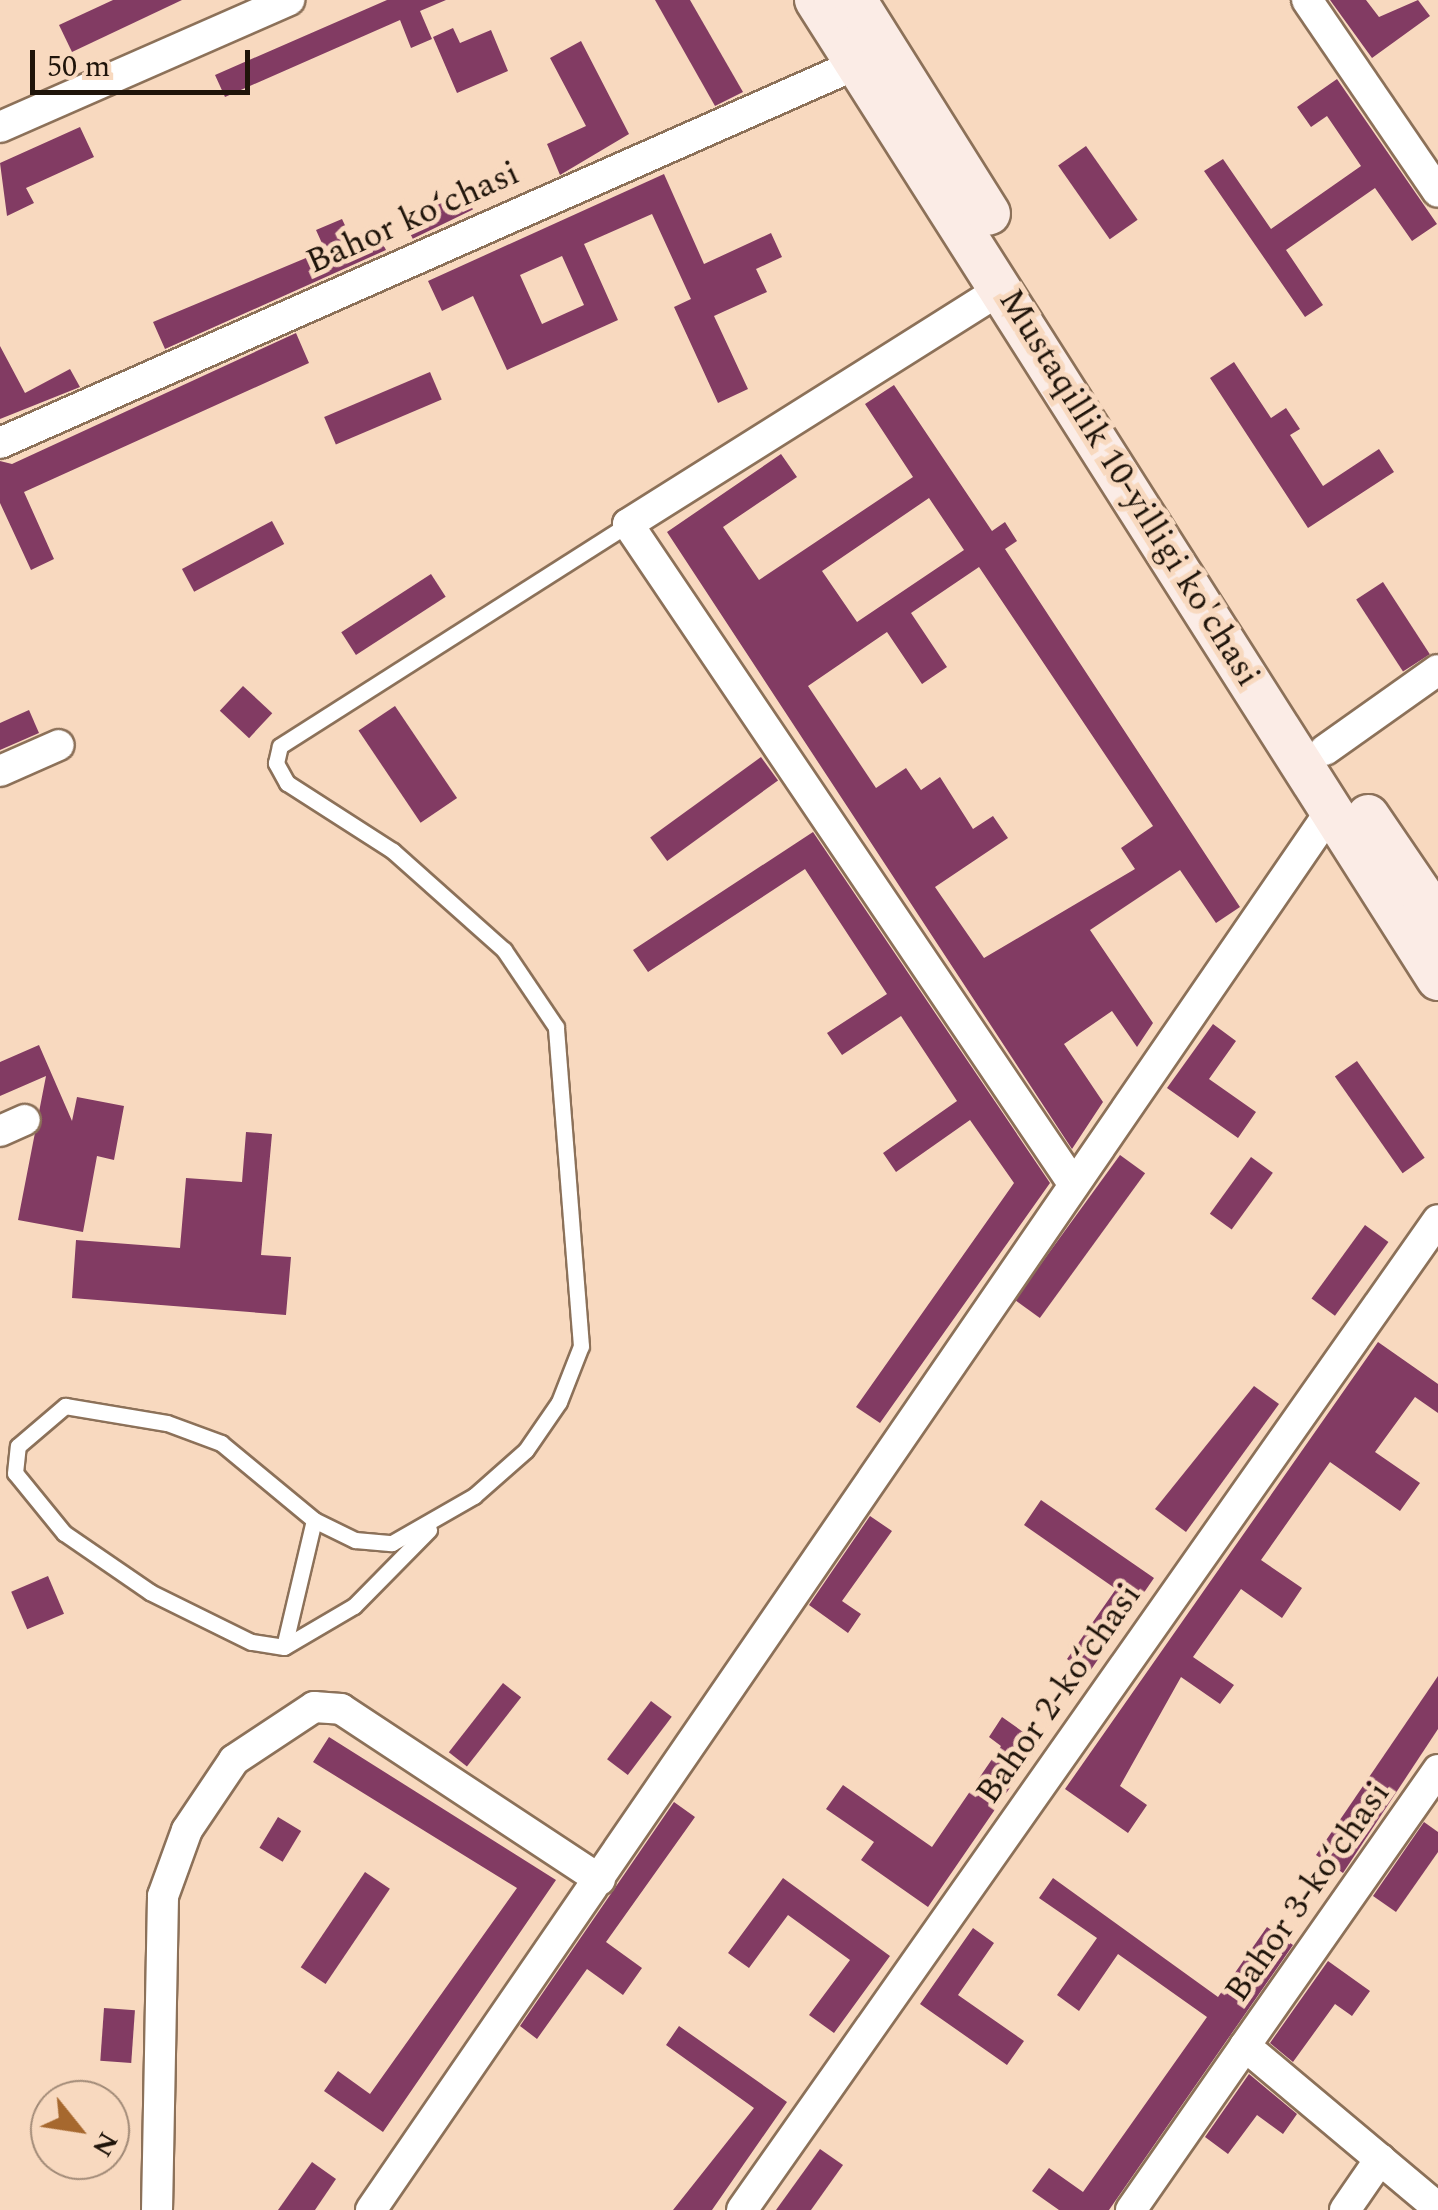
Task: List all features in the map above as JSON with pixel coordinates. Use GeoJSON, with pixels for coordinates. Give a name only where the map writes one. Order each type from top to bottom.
{"type":"FeatureCollection","features":[{"type":"Feature","properties":{"kind":"main road","name":"Mustaqillik 10-yilligi ko'chasi"},"geometry":{"type":"LineString","coordinates":[[816,0],[1003,288],[1438,979]]}},
{"type":"Feature","properties":{"kind":"main road","name":"Mustaqillik 10-yilligi ko'chasi"},"geometry":{"type":"LineString","coordinates":[[855,0],[1325,750],[1438,919]]}},
{"type":"Feature","properties":{"kind":"street"},"geometry":{"type":"LineString","coordinates":[[0,126],[239,10],[289,0]]}},
{"type":"Feature","properties":{"kind":"street"},"geometry":{"type":"LineString","coordinates":[[1307,0],[1438,192]]}},
{"type":"Feature","properties":{"kind":"street","name":"Bahor koʻchasi"},"geometry":{"type":"LineString","coordinates":[[0,442],[857,64]]}},
{"type":"Feature","properties":{"kind":"street"},"geometry":{"type":"LineString","coordinates":[[1003,288],[628,524],[1074,1185]]}},
{"type":"Feature","properties":{"kind":"street"},"geometry":{"type":"LineString","coordinates":[[1325,750],[1438,670]]}},
{"type":"Feature","properties":{"kind":"street"},"geometry":{"type":"LineString","coordinates":[[0,770],[60,745]]}},
{"type":"Feature","properties":{"kind":"street"},"geometry":{"type":"LineString","coordinates":[[371,2210],[1332,810]]}},
{"type":"Feature","properties":{"kind":"street","name":"Bahor 2-koʻchasi"},"geometry":{"type":"LineString","coordinates":[[742,2210],[1438,1220]]}},
{"type":"Feature","properties":{"kind":"street"},"geometry":{"type":"LineString","coordinates":[[157,2210],[164,1896],[187,1830],[234,1760],[314,1707],[341,1709],[600,1880]]}},
{"type":"Feature","properties":{"kind":"street","name":"Bahor 3-koʻchasi"},"geometry":{"type":"LineString","coordinates":[[1435,1782],[1245,2046],[1438,2208]]}},
{"type":"Feature","properties":{"kind":"street"},"geometry":{"type":"LineString","coordinates":[[1131,2210],[1245,2046]]}},
{"type":"Feature","properties":{"kind":"street"},"geometry":{"type":"LineString","coordinates":[[1345,2210],[1380,2159]]}},
{"type":"Feature","properties":{"kind":"lane"},"geometry":{"type":"LineString","coordinates":[[430,1528],[392,1543],[355,1540],[314,1520],[221,1444],[167,1423],[65,1406],[18,1446],[15,1473],[64,1533],[210,1624],[284,1648],[354,1606],[430,1528],[526,1450],[582,1346],[556,1028],[504,950],[393,851],[287,783],[280,746],[628,524]]}},
{"type":"Feature","properties":{"kind":"lane"},"geometry":{"type":"LineString","coordinates":[[284,1648],[314,1520]]}},
{"type":"Feature","properties":{"kind":"building"},"geometry":{"type":"Polygon","coordinates":[[[113,0],[182,0],[72,52],[59,25],[113,0]]]}},
{"type":"Feature","properties":{"kind":"building"},"geometry":{"type":"Polygon","coordinates":[[[387,0],[446,0],[420,11],[432,39],[411,48],[400,20],[225,97],[215,75],[387,0]]]}},
{"type":"Feature","properties":{"kind":"building"},"geometry":{"type":"Polygon","coordinates":[[[655,0],[690,0],[743,92],[715,106],[655,0]]]}},
{"type":"Feature","properties":{"kind":"building"},"geometry":{"type":"Polygon","coordinates":[[[1330,0],[1366,0],[1379,17],[1418,0],[1430,16],[1372,58],[1330,0]]]}},
{"type":"Feature","properties":{"kind":"building"},"geometry":{"type":"Polygon","coordinates":[[[453,28],[460,43],[491,30],[508,71],[457,93],[433,37],[453,28]]]}},
{"type":"Feature","properties":{"kind":"building"},"geometry":{"type":"Polygon","coordinates":[[[581,41],[629,134],[560,175],[547,144],[586,126],[550,58],[581,41]]]}},
{"type":"Feature","properties":{"kind":"building"},"geometry":{"type":"Polygon","coordinates":[[[1337,79],[1437,224],[1412,241],[1375,188],[1286,250],[1323,305],[1305,317],[1204,171],[1223,159],[1271,229],[1361,166],[1327,116],[1311,127],[1297,107],[1337,79]]]}},
{"type":"Feature","properties":{"kind":"building"},"geometry":{"type":"Polygon","coordinates":[[[80,127],[94,157],[26,188],[34,203],[7,216],[0,163],[80,127]]]}},
{"type":"Feature","properties":{"kind":"building"},"geometry":{"type":"Polygon","coordinates":[[[1086,146],[1138,220],[1110,239],[1058,166],[1086,146]]]}},
{"type":"Feature","properties":{"kind":"building"},"geometry":{"type":"Polygon","coordinates":[[[664,174],[704,264],[771,233],[782,257],[756,269],[767,292],[714,316],[748,389],[718,403],[674,307],[691,299],[652,214],[584,244],[618,320],[507,370],[473,296],[442,311],[428,281],[664,174]],[[562,256],[520,275],[542,324],[584,305],[562,256]]]}},
{"type":"Feature","properties":{"kind":"building"},"geometry":{"type":"Polygon","coordinates":[[[462,187],[473,209],[413,239],[402,216],[462,187]]]}},
{"type":"Feature","properties":{"kind":"building"},"geometry":{"type":"Polygon","coordinates":[[[342,219],[351,238],[374,227],[386,250],[165,349],[153,322],[325,250],[316,230],[342,219]]]}},
{"type":"Feature","properties":{"kind":"building"},"geometry":{"type":"Polygon","coordinates":[[[296,333],[309,363],[24,492],[54,559],[31,570],[0,503],[0,461],[12,464],[296,333]]]}},
{"type":"Feature","properties":{"kind":"building"},"geometry":{"type":"Polygon","coordinates":[[[0,346],[25,393],[70,369],[80,387],[0,419],[0,346]]]}},
{"type":"Feature","properties":{"kind":"building"},"geometry":{"type":"Polygon","coordinates":[[[1234,362],[1271,418],[1286,408],[1300,429],[1290,435],[1323,486],[1379,449],[1394,472],[1308,528],[1210,378],[1234,362]]]}},
{"type":"Feature","properties":{"kind":"building"},"geometry":{"type":"Polygon","coordinates":[[[430,372],[442,400],[336,445],[324,417],[430,372]]]}},
{"type":"Feature","properties":{"kind":"building"},"geometry":{"type":"Polygon","coordinates":[[[894,385],[992,531],[1005,522],[1017,541],[1005,549],[1240,907],[1216,923],[1180,870],[1090,930],[1153,1023],[1137,1047],[1112,1011],[1064,1044],[1103,1102],[1072,1149],[667,532],[781,454],[797,477],[723,527],[759,580],[913,477],[865,404],[894,385]],[[929,498],[822,571],[857,622],[964,550],[929,498]],[[979,567],[911,613],[947,667],[922,684],[887,632],[808,686],[876,788],[906,768],[921,790],[940,777],[973,829],[993,816],[1008,838],[935,887],[984,958],[1135,869],[1121,848],[1153,826],[979,567]]]}},
{"type":"Feature","properties":{"kind":"building"},"geometry":{"type":"Polygon","coordinates":[[[272,521],[284,544],[194,592],[182,569],[272,521]]]}},
{"type":"Feature","properties":{"kind":"building"},"geometry":{"type":"Polygon","coordinates":[[[431,574],[446,597],[356,655],[341,632],[431,574]]]}},
{"type":"Feature","properties":{"kind":"building"},"geometry":{"type":"Polygon","coordinates":[[[1383,582],[1430,654],[1403,672],[1356,599],[1383,582]]]}},
{"type":"Feature","properties":{"kind":"building"},"geometry":{"type":"Polygon","coordinates":[[[243,686],[272,713],[249,738],[220,711],[243,686]]]}},
{"type":"Feature","properties":{"kind":"building"},"geometry":{"type":"Polygon","coordinates":[[[395,706],[457,798],[421,823],[359,731],[395,706]]]}},
{"type":"Feature","properties":{"kind":"building"},"geometry":{"type":"Polygon","coordinates":[[[29,710],[39,733],[0,750],[0,723],[29,710]]]}},
{"type":"Feature","properties":{"kind":"building"},"geometry":{"type":"Polygon","coordinates":[[[761,757],[778,780],[667,861],[650,838],[761,757]]]}},
{"type":"Feature","properties":{"kind":"building"},"geometry":{"type":"Polygon","coordinates":[[[813,832],[1050,1183],[880,1423],[856,1407],[1014,1183],[970,1120],[896,1172],[883,1153],[957,1101],[901,1016],[842,1055],[827,1033],[887,994],[805,869],[648,972],[633,950],[813,832]]]}},
{"type":"Feature","properties":{"kind":"building"},"geometry":{"type":"Polygon","coordinates":[[[1213,1024],[1236,1041],[1209,1079],[1256,1112],[1238,1138],[1167,1088],[1213,1024]]]}},
{"type":"Feature","properties":{"kind":"building"},"geometry":{"type":"Polygon","coordinates":[[[39,1045],[72,1121],[77,1097],[124,1106],[114,1160],[97,1156],[83,1232],[18,1220],[46,1076],[0,1096],[0,1062],[39,1045]]]}},
{"type":"Feature","properties":{"kind":"building"},"geometry":{"type":"Polygon","coordinates":[[[1357,1061],[1425,1158],[1403,1173],[1335,1076],[1357,1061]]]}},
{"type":"Feature","properties":{"kind":"building"},"geometry":{"type":"Polygon","coordinates":[[[246,1132],[272,1134],[261,1255],[291,1257],[286,1315],[72,1298],[76,1240],[180,1248],[186,1178],[242,1182],[246,1132]]]}},
{"type":"Feature","properties":{"kind":"building"},"geometry":{"type":"Polygon","coordinates":[[[1120,1155],[1145,1173],[1040,1318],[1015,1300],[1120,1155]]]}},
{"type":"Feature","properties":{"kind":"building"},"geometry":{"type":"Polygon","coordinates":[[[1251,1157],[1273,1173],[1232,1230],[1210,1214],[1251,1157]]]}},
{"type":"Feature","properties":{"kind":"building"},"geometry":{"type":"Polygon","coordinates":[[[1365,1225],[1388,1242],[1335,1316],[1312,1299],[1365,1225]]]}},
{"type":"Feature","properties":{"kind":"building"},"geometry":{"type":"Polygon","coordinates":[[[1378,1342],[1438,1384],[1438,1413],[1415,1397],[1375,1452],[1420,1483],[1400,1511],[1330,1462],[1261,1560],[1302,1588],[1282,1618],[1241,1589],[1193,1657],[1234,1685],[1220,1704],[1181,1677],[1120,1786],[1147,1805],[1128,1833],[1065,1789],[1378,1342]]]}},
{"type":"Feature","properties":{"kind":"building"},"geometry":{"type":"Polygon","coordinates":[[[1254,1386],[1279,1404],[1186,1532],[1155,1509],[1254,1386]]]}},
{"type":"Feature","properties":{"kind":"building"},"geometry":{"type":"Polygon","coordinates":[[[1041,1500],[1154,1578],[1088,1674],[1067,1659],[1116,1589],[1024,1525],[1041,1500]]]}},
{"type":"Feature","properties":{"kind":"building"},"geometry":{"type":"Polygon","coordinates":[[[870,1516],[892,1531],[842,1601],[861,1614],[848,1633],[809,1605],[870,1516]]]}},
{"type":"Feature","properties":{"kind":"building"},"geometry":{"type":"Polygon","coordinates":[[[48,1576],[64,1614],[27,1629],[11,1592],[48,1576]]]}},
{"type":"Feature","properties":{"kind":"building"},"geometry":{"type":"Polygon","coordinates":[[[1438,1676],[1438,1729],[1343,1873],[1316,1855],[1438,1676]]]}},
{"type":"Feature","properties":{"kind":"building"},"geometry":{"type":"Polygon","coordinates":[[[503,1683],[521,1697],[467,1767],[449,1752],[503,1683]]]}},
{"type":"Feature","properties":{"kind":"building"},"geometry":{"type":"Polygon","coordinates":[[[651,1701],[672,1717],[628,1775],[607,1759],[651,1701]]]}},
{"type":"Feature","properties":{"kind":"building"},"geometry":{"type":"Polygon","coordinates":[[[1002,1717],[1040,1744],[928,1907],[861,1860],[874,1842],[826,1809],[843,1785],[932,1847],[1001,1746],[989,1737],[1002,1717]]]}},
{"type":"Feature","properties":{"kind":"building"},"geometry":{"type":"Polygon","coordinates":[[[329,1737],[556,1880],[383,2132],[324,2091],[338,2071],[370,2094],[517,1888],[313,1762],[329,1737]]]}},
{"type":"Feature","properties":{"kind":"building"},"geometry":{"type":"Polygon","coordinates":[[[674,1802],[695,1817],[606,1942],[642,1968],[623,1995],[587,1969],[537,2039],[520,2026],[674,1802]]]}},
{"type":"Feature","properties":{"kind":"building"},"geometry":{"type":"Polygon","coordinates":[[[278,1817],[301,1831],[283,1862],[259,1848],[278,1817]]]}},
{"type":"Feature","properties":{"kind":"building"},"geometry":{"type":"Polygon","coordinates":[[[1424,1822],[1438,1832],[1438,1852],[1396,1912],[1373,1896],[1424,1822]]]}},
{"type":"Feature","properties":{"kind":"building"},"geometry":{"type":"Polygon","coordinates":[[[365,1872],[390,1889],[326,1984],[301,1967],[365,1872]]]}},
{"type":"Feature","properties":{"kind":"building"},"geometry":{"type":"Polygon","coordinates":[[[783,1878],[890,1956],[834,2033],[809,2015],[850,1960],[788,1915],[749,1968],[728,1953],[783,1878]]]}},
{"type":"Feature","properties":{"kind":"building"},"geometry":{"type":"Polygon","coordinates":[[[1053,1878],[1218,1997],[1267,1927],[1293,1945],[1109,2210],[1059,2210],[1032,2191],[1049,2168],[1083,2192],[1207,2017],[1118,1954],[1079,2011],[1057,1995],[1097,1938],[1039,1898],[1053,1878]]]}},
{"type":"Feature","properties":{"kind":"building"},"geometry":{"type":"Polygon","coordinates":[[[973,1928],[994,1943],[958,1995],[1024,2041],[1007,2065],[920,2004],[973,1928]]]}},
{"type":"Feature","properties":{"kind":"building"},"geometry":{"type":"Polygon","coordinates":[[[1328,1961],[1370,1991],[1352,2016],[1335,2004],[1293,2062],[1270,2043],[1328,1961]]]}},
{"type":"Feature","properties":{"kind":"building"},"geometry":{"type":"Polygon","coordinates":[[[104,2008],[135,2010],[131,2063],[100,2061],[104,2008]]]}},
{"type":"Feature","properties":{"kind":"building"},"geometry":{"type":"Polygon","coordinates":[[[679,2026],[787,2102],[712,2210],[673,2210],[754,2108],[666,2045],[679,2026]]]}},
{"type":"Feature","properties":{"kind":"building"},"geometry":{"type":"Polygon","coordinates":[[[1249,2074],[1297,2114],[1283,2134],[1257,2115],[1228,2154],[1205,2137],[1249,2074]]]}},
{"type":"Feature","properties":{"kind":"building"},"geometry":{"type":"Polygon","coordinates":[[[820,2149],[843,2165],[811,2210],[776,2210],[820,2149]]]}},
{"type":"Feature","properties":{"kind":"building"},"geometry":{"type":"Polygon","coordinates":[[[312,2162],[336,2179],[315,2210],[278,2210],[312,2162]]]}}]}
